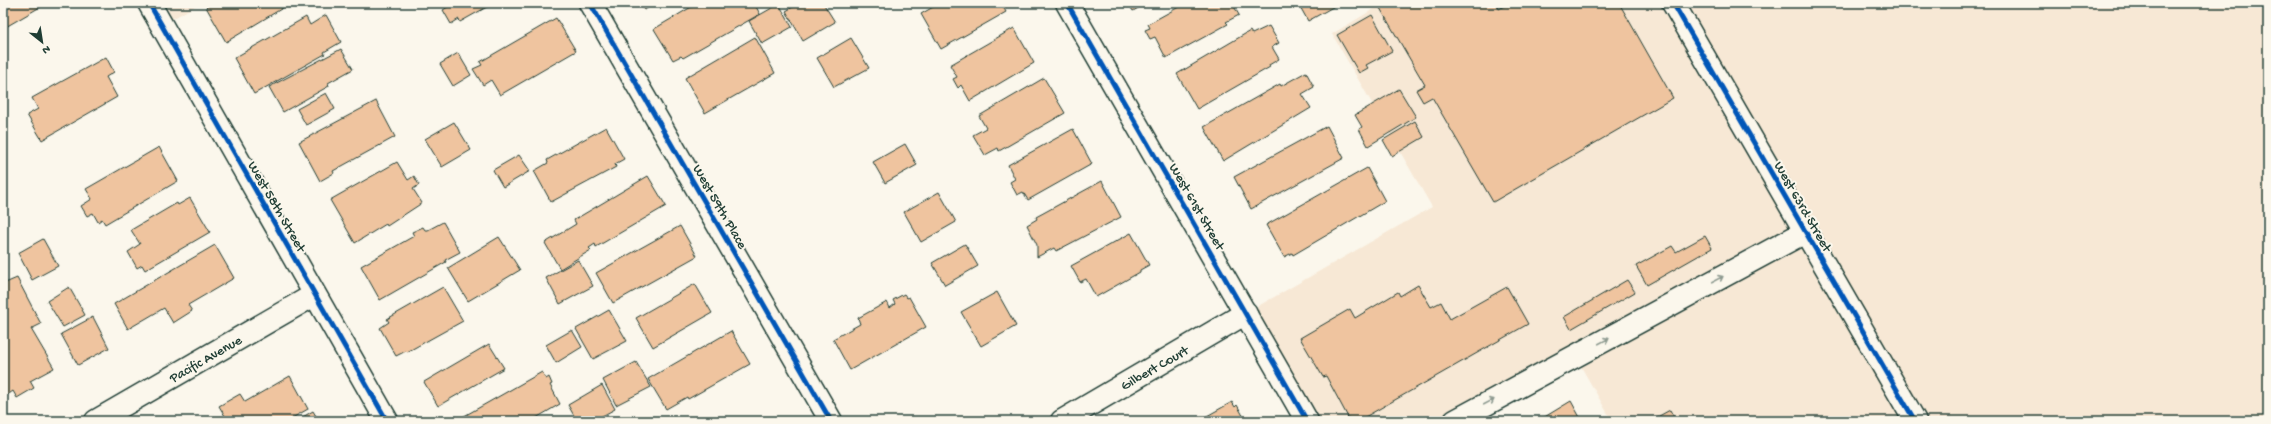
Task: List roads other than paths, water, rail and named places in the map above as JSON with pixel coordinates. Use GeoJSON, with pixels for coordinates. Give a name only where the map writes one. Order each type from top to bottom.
{"type":"FeatureCollection","features":[{"type":"Feature","properties":{"kind":"street","name":"West 58th Street"},"geometry":{"type":"LineString","coordinates":[[149,3],[387,421]]}},
{"type":"Feature","properties":{"kind":"street","name":"West 59th Place"},"geometry":{"type":"LineString","coordinates":[[590,3],[831,421]]}},
{"type":"Feature","properties":{"kind":"street","name":"West 61st Street"},"geometry":{"type":"LineString","coordinates":[[1067,3],[1307,421]]}},
{"type":"Feature","properties":{"kind":"street","name":"West 63rd Street"},"geometry":{"type":"LineString","coordinates":[[1673,3],[1915,421]]}},
{"type":"Feature","properties":{"kind":"street"},"geometry":{"type":"LineString","coordinates":[[1455,421],[1805,232]]}},
{"type":"Feature","properties":{"kind":"street","name":"Pacific Avenue"},"geometry":{"type":"LineString","coordinates":[[96,421],[314,295]]}},
{"type":"Feature","properties":{"kind":"street","name":"Gilbert Court"},"geometry":{"type":"LineString","coordinates":[[1062,421],[1246,313]]}}]}
